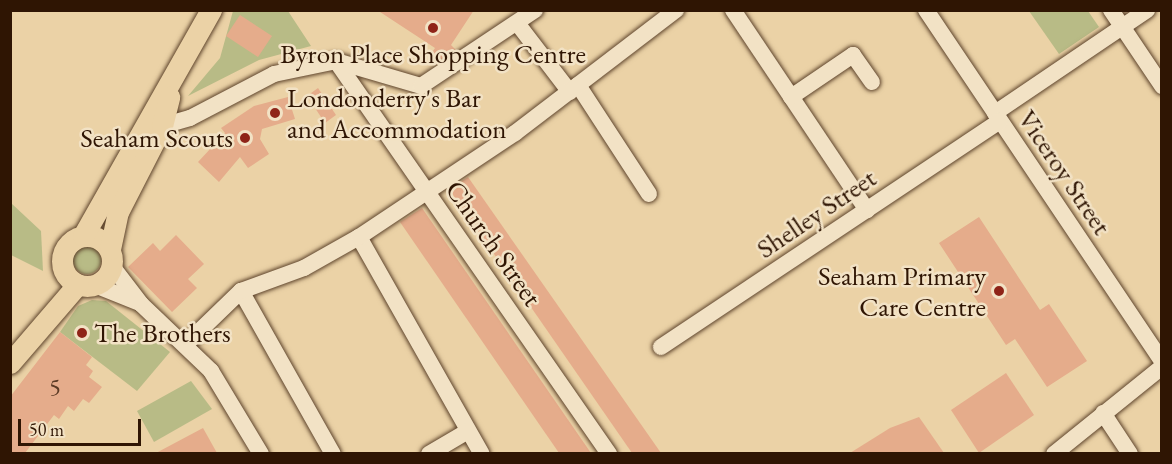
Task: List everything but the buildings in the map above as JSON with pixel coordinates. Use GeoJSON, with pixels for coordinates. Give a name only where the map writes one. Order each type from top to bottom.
{"type":"FeatureCollection","features":[{"type":"Feature","properties":{"kind":"main road"},"geometry":{"type":"LineString","coordinates":[[44,319],[62,266],[64,250],[83,236],[211,10]]}},
{"type":"Feature","properties":{"kind":"main road"},"geometry":{"type":"LineString","coordinates":[[10,363],[44,319],[86,285],[111,258],[118,212],[162,126],[172,82]]}},
{"type":"Feature","properties":{"kind":"main road"},"geometry":{"type":"LineString","coordinates":[[83,236],[98,238],[111,258]]}},
{"type":"Feature","properties":{"kind":"main road"},"geometry":{"type":"LineString","coordinates":[[62,266],[86,285]]}},
{"type":"Feature","properties":{"kind":"street"},"geometry":{"type":"LineString","coordinates":[[162,126],[190,118],[274,74],[336,61],[421,86],[535,10]]}},
{"type":"Feature","properties":{"kind":"street"},"geometry":{"type":"LineString","coordinates":[[185,345],[241,291],[304,268],[359,237],[515,133],[676,10]]}},
{"type":"Feature","properties":{"kind":"street"},"geometry":{"type":"LineString","coordinates":[[733,10],[867,210]]}},
{"type":"Feature","properties":{"kind":"street","name":"Viceroy Street"},"geometry":{"type":"LineString","coordinates":[[927,10],[1161,361]]}},
{"type":"Feature","properties":{"kind":"street"},"geometry":{"type":"LineString","coordinates":[[1111,10],[1161,86]]}},
{"type":"Feature","properties":{"kind":"street","name":"Shelley Street"},"geometry":{"type":"LineString","coordinates":[[661,347],[867,210],[1147,10]]}},
{"type":"Feature","properties":{"kind":"street"},"geometry":{"type":"LineString","coordinates":[[517,23],[574,88],[649,194]]}},
{"type":"Feature","properties":{"kind":"street"},"geometry":{"type":"LineString","coordinates":[[791,97],[853,55],[872,82]]}},
{"type":"Feature","properties":{"kind":"street","name":"Church Street"},"geometry":{"type":"LineString","coordinates":[[336,61],[609,453]]}},
{"type":"Feature","properties":{"kind":"street"},"geometry":{"type":"LineString","coordinates":[[359,237],[482,453]]}},
{"type":"Feature","properties":{"kind":"street"},"geometry":{"type":"LineString","coordinates":[[111,258],[141,304],[185,345],[227,391],[261,453]]}},
{"type":"Feature","properties":{"kind":"street"},"geometry":{"type":"LineString","coordinates":[[86,285],[141,304]]}},
{"type":"Feature","properties":{"kind":"street"},"geometry":{"type":"LineString","coordinates":[[241,291],[333,453]]}},
{"type":"Feature","properties":{"kind":"street"},"geometry":{"type":"LineString","coordinates":[[1054,453],[1161,367]]}},
{"type":"Feature","properties":{"kind":"street"},"geometry":{"type":"LineString","coordinates":[[1102,413],[1130,453]]}},
{"type":"Feature","properties":{"kind":"street"},"geometry":{"type":"LineString","coordinates":[[429,453],[468,431]]}},
{"type":"Feature","properties":{"kind":"green space"},"geometry":{"type":"Polygon","coordinates":[[[233,11],[288,11],[311,46],[259,60],[188,96],[220,58],[233,11]]]}},
{"type":"Feature","properties":{"kind":"green space"},"geometry":{"type":"Polygon","coordinates":[[[1029,11],[1088,11],[1099,27],[1059,54],[1029,11]]]}},
{"type":"Feature","properties":{"kind":"green space"},"geometry":{"type":"Polygon","coordinates":[[[11,203],[41,231],[43,271],[11,255],[11,203]]]}},
{"type":"Feature","properties":{"kind":"green space"},"geometry":{"type":"Polygon","coordinates":[[[87,246],[97,250],[101,260],[97,270],[87,274],[77,270],[73,260],[77,250],[87,246]]]}},
{"type":"Feature","properties":{"kind":"green space"},"geometry":{"type":"Polygon","coordinates":[[[92,300],[106,301],[170,352],[137,391],[60,332],[78,306],[92,300]]]}},
{"type":"Feature","properties":{"kind":"green space"},"geometry":{"type":"Polygon","coordinates":[[[191,381],[212,409],[154,442],[137,411],[191,381]]]}},
{"type":"Feature","properties":{"kind":"place","name":"Byron Place Shopping Centre"},"geometry":{"type":"Point","coordinates":[433,28]}},
{"type":"Feature","properties":{"kind":"place","name":"Londonderry's Bar and Accommodation"},"geometry":{"type":"Point","coordinates":[275,113]}},
{"type":"Feature","properties":{"kind":"place","name":"Seaham Scouts"},"geometry":{"type":"Point","coordinates":[245,138]}},
{"type":"Feature","properties":{"kind":"place","name":"Seaham Primary Care Centre"},"geometry":{"type":"Point","coordinates":[999,291]}},
{"type":"Feature","properties":{"kind":"place","name":"The Brothers"},"geometry":{"type":"Point","coordinates":[82,333]}}]}
